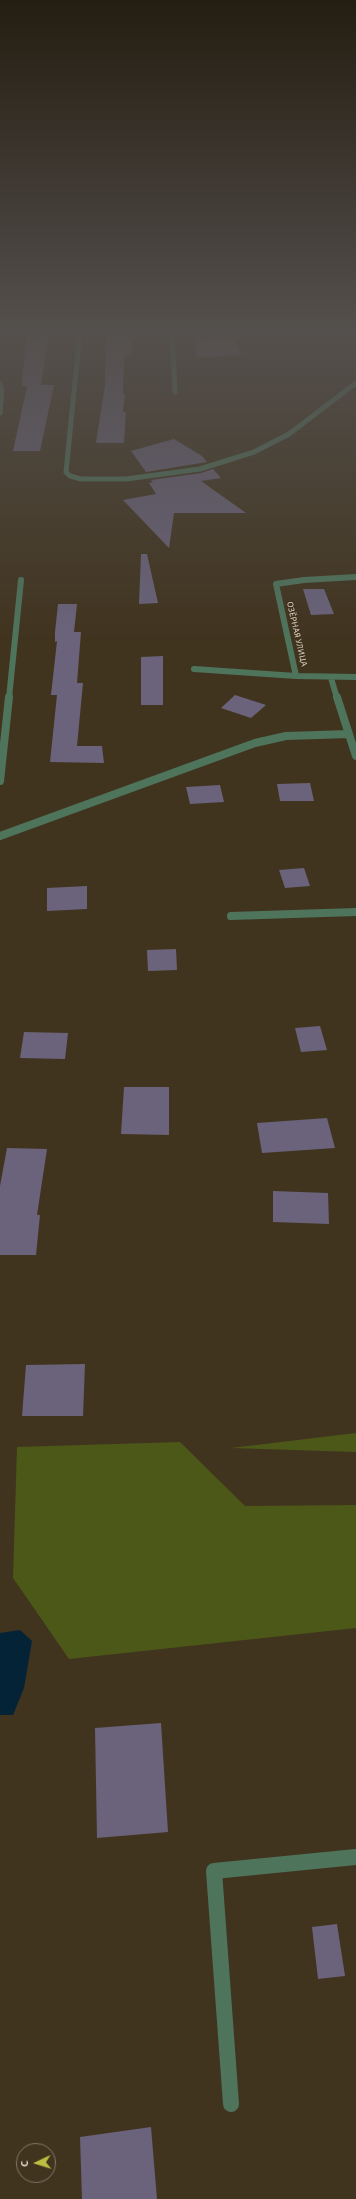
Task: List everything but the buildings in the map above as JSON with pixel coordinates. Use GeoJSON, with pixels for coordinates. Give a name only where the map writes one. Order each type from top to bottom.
{"type":"FeatureCollection","features":[{"type":"Feature","properties":{"kind":"street"},"geometry":{"type":"LineString","coordinates":[[70,435],[66,472],[70,476],[81,479],[126,479],[200,469],[254,452],[287,435]]}},
{"type":"Feature","properties":{"kind":"street","name":"ОЗЁРНАЯ УЛИЦА"},"geometry":{"type":"LineString","coordinates":[[356,577],[304,580],[276,584],[296,676],[331,678],[356,677]]}},
{"type":"Feature","properties":{"kind":"street"},"geometry":{"type":"LineString","coordinates":[[0,781],[20,580]]}},
{"type":"Feature","properties":{"kind":"street"},"geometry":{"type":"LineString","coordinates":[[194,669],[296,676]]}},
{"type":"Feature","properties":{"kind":"street"},"geometry":{"type":"LineString","coordinates":[[331,678],[356,756]]}},
{"type":"Feature","properties":{"kind":"street"},"geometry":{"type":"LineString","coordinates":[[0,836],[256,743],[286,736],[349,734]]}},
{"type":"Feature","properties":{"kind":"street"},"geometry":{"type":"LineString","coordinates":[[230,916],[356,912]]}},
{"type":"Feature","properties":{"kind":"street"},"geometry":{"type":"LineString","coordinates":[[231,2104],[214,1871],[356,1857]]}},
{"type":"Feature","properties":{"kind":"green space"},"geometry":{"type":"Polygon","coordinates":[[[356,1433],[356,1452],[231,1448],[356,1433]]]}},
{"type":"Feature","properties":{"kind":"green space"},"geometry":{"type":"Polygon","coordinates":[[[180,1442],[245,1506],[356,1505],[356,1628],[69,1659],[13,1578],[17,1447],[180,1442]]]}},
{"type":"Feature","properties":{"kind":"water"},"geometry":{"type":"Polygon","coordinates":[[[20,1630],[32,1641],[24,1688],[13,1715],[0,1715],[0,1633],[20,1630]]]}}]}
